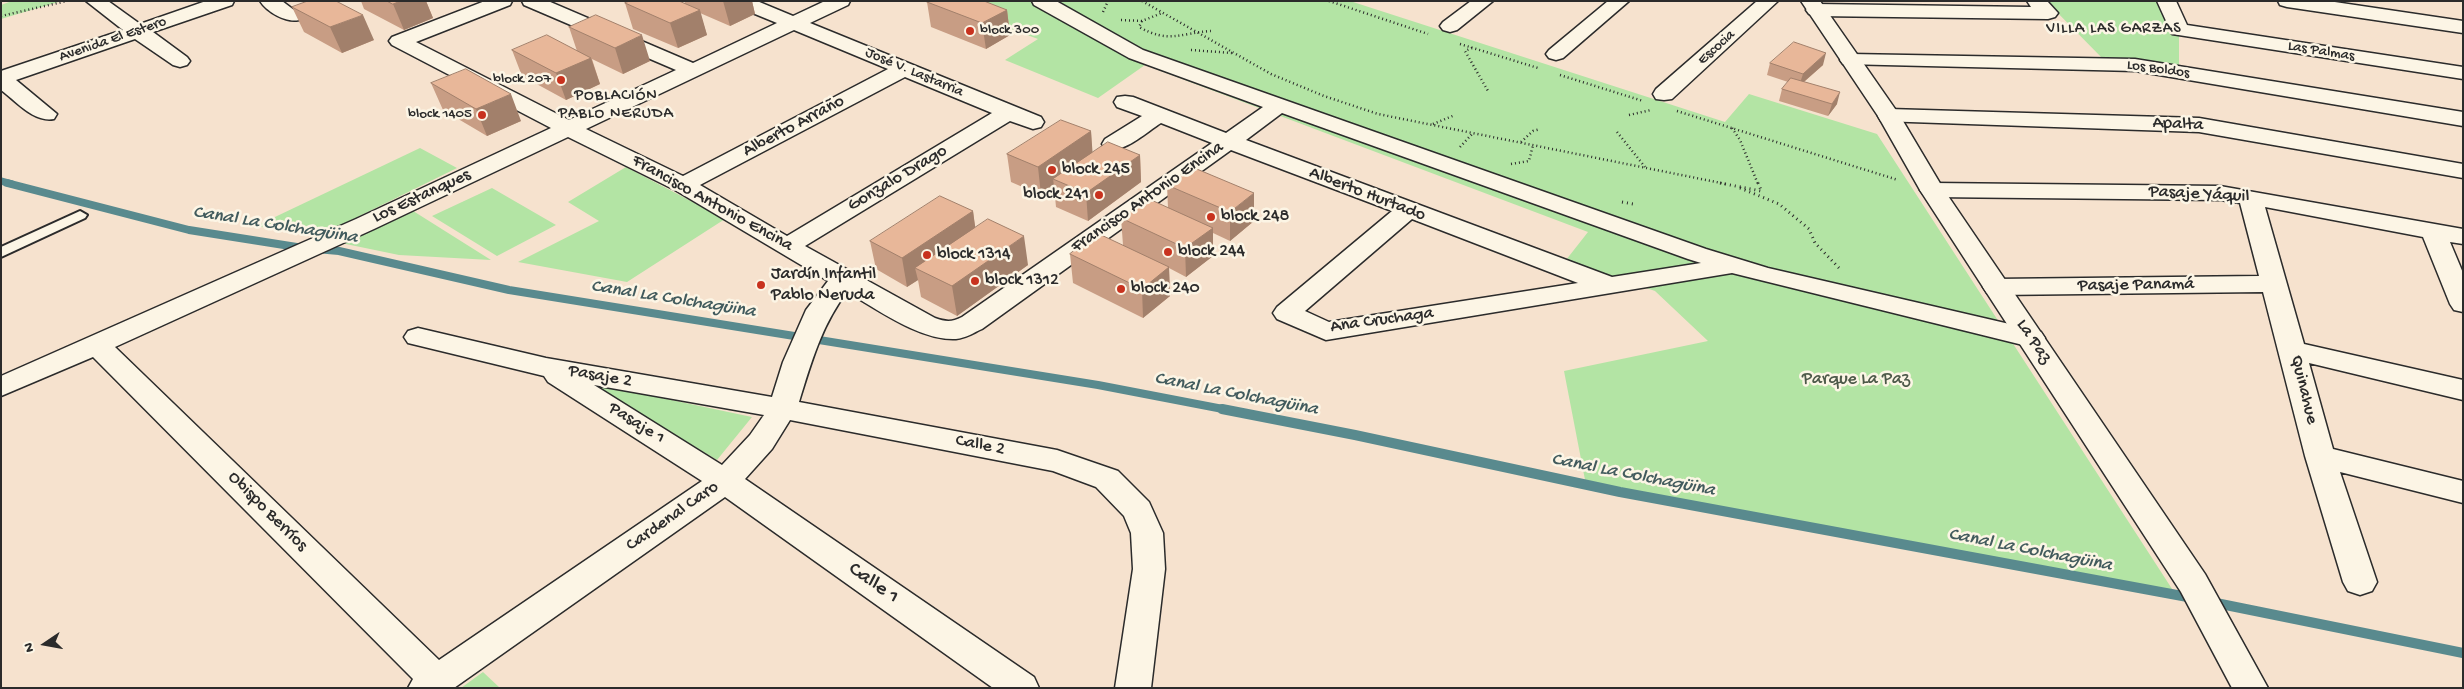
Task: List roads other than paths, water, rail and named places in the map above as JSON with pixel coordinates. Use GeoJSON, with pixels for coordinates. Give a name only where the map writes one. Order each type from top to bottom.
{"type":"FeatureCollection","features":[{"type":"Feature","properties":{"kind":"street"},"geometry":{"type":"LineString","coordinates":[[95,1],[180,61]]}},
{"type":"Feature","properties":{"kind":"street","name":"Avenida El Estero"},"geometry":{"type":"LineString","coordinates":[[1,79],[225,1]]}},
{"type":"Feature","properties":{"kind":"street"},"geometry":{"type":"LineString","coordinates":[[269,1],[292,16]]}},
{"type":"Feature","properties":{"kind":"street","name":"Francisco Antonio Encina"},"geometry":{"type":"LineString","coordinates":[[503,1],[399,42],[683,185],[843,279],[926,324],[943,330],[958,330],[972,323],[1280,105]]}},
{"type":"Feature","properties":{"kind":"street"},"geometry":{"type":"LineString","coordinates":[[531,1],[695,71]]}},
{"type":"Feature","properties":{"kind":"street","name":"José V. Lastarria"},"geometry":{"type":"LineString","coordinates":[[740,1],[1033,122]]}},
{"type":"Feature","properties":{"kind":"street","name":"Los Estanques"},"geometry":{"type":"LineString","coordinates":[[1,387],[365,224],[841,1]]}},
{"type":"Feature","properties":{"kind":"street"},"geometry":{"type":"LineString","coordinates":[[1041,1],[1136,54],[1697,254],[1734,266],[2031,338]]}},
{"type":"Feature","properties":{"kind":"street"},"geometry":{"type":"LineString","coordinates":[[1452,34],[1484,1]]}},
{"type":"Feature","properties":{"kind":"street"},"geometry":{"type":"LineString","coordinates":[[1556,54],[1620,1]]}},
{"type":"Feature","properties":{"kind":"street","name":"Escocia"},"geometry":{"type":"LineString","coordinates":[[1664,104],[1769,1]]}},
{"type":"Feature","properties":{"kind":"street"},"geometry":{"type":"LineString","coordinates":[[1813,6],[2048,13],[2036,1]]}},
{"type":"Feature","properties":{"kind":"street","name":"Las Palmas"},"geometry":{"type":"LineString","coordinates":[[2166,1],[2179,30],[2463,73]]}},
{"type":"Feature","properties":{"kind":"street"},"geometry":{"type":"LineString","coordinates":[[2287,1],[2463,27]]}},
{"type":"Feature","properties":{"kind":"street","name":"La Paz"},"geometry":{"type":"LineString","coordinates":[[1813,6],[1889,116],[1932,190],[2193,583],[2250,688]]}},
{"type":"Feature","properties":{"kind":"street","name":"Los Boldos"},"geometry":{"type":"LineString","coordinates":[[1850,60],[2135,65],[2463,119]]}},
{"type":"Feature","properties":{"kind":"street","name":"Alberto Arraño"},"geometry":{"type":"LineString","coordinates":[[683,185],[904,69]]}},
{"type":"Feature","properties":{"kind":"street"},"geometry":{"type":"LineString","coordinates":[[1,79],[46,114]]}},
{"type":"Feature","properties":{"kind":"street","name":"Alberto Hurtado"},"geometry":{"type":"LineString","coordinates":[[1125,102],[1407,211],[1609,286]]}},
{"type":"Feature","properties":{"kind":"street","name":"Gonzalo Drago"},"geometry":{"type":"LineString","coordinates":[[788,246],[1009,112]]}},
{"type":"Feature","properties":{"kind":"street"},"geometry":{"type":"LineString","coordinates":[[1113,144],[1158,115]]}},
{"type":"Feature","properties":{"kind":"street","name":"Apalta"},"geometry":{"type":"LineString","coordinates":[[1889,116],[2199,125],[2463,171]]}},
{"type":"Feature","properties":{"kind":"street","name":"Pasaje Yáquil"},"geometry":{"type":"LineString","coordinates":[[1932,190],[2220,193],[2250,197],[2463,238]]}},
{"type":"Feature","properties":{"kind":"street","name":"Quinahue"},"geometry":{"type":"LineString","coordinates":[[2250,197],[2294,351],[2320,456],[2360,582]]}},
{"type":"Feature","properties":{"kind":"street","name":"Ana Cruchaga"},"geometry":{"type":"LineString","coordinates":[[1407,211],[1286,313],[1326,331],[1609,286]]}},
{"type":"Feature","properties":{"kind":"street"},"geometry":{"type":"LineString","coordinates":[[2433,232],[2463,304]]}},
{"type":"Feature","properties":{"kind":"street"},"geometry":{"type":"LineString","coordinates":[[1609,286],[1734,266]]}},
{"type":"Feature","properties":{"kind":"street","name":"Cardenal Caro"},"geometry":{"type":"LineString","coordinates":[[431,684],[725,481],[761,442],[783,409],[796,362],[819,310],[843,279]]}},
{"type":"Feature","properties":{"kind":"street","name":"Pasaje Panamá"},"geometry":{"type":"LineString","coordinates":[[1996,287],[2275,284]]}},
{"type":"Feature","properties":{"kind":"street","name":"Pasaje 2"},"geometry":{"type":"LineString","coordinates":[[418,337],[546,367],[783,409]]}},
{"type":"Feature","properties":{"kind":"street","name":"Obispo Berríos"},"geometry":{"type":"LineString","coordinates":[[97,345],[431,684]]}},
{"type":"Feature","properties":{"kind":"street"},"geometry":{"type":"LineString","coordinates":[[2294,351],[2463,390]]}},
{"type":"Feature","properties":{"kind":"street","name":"Pasaje 1"},"geometry":{"type":"LineString","coordinates":[[546,367],[725,481]]}},
{"type":"Feature","properties":{"kind":"street","name":"Calle 2"},"geometry":{"type":"LineString","coordinates":[[783,409],[1057,461],[1107,479],[1138,510],[1148,533],[1149,569],[1134,688]]}},
{"type":"Feature","properties":{"kind":"street"},"geometry":{"type":"LineString","coordinates":[[2320,456],[2463,492]]}},
{"type":"Feature","properties":{"kind":"street","name":"Calle 1"},"geometry":{"type":"LineString","coordinates":[[725,481],[1021,688]]}},
{"type":"Feature","properties":{"kind":"lane"},"geometry":{"type":"LineString","coordinates":[[1,253],[80,215]]}},
{"type":"Feature","properties":{"kind":"waterway","name":"Canal La Colchagüina"},"geometry":{"type":"LineString","coordinates":[[1,181],[12,184]]}},
{"type":"Feature","properties":{"kind":"waterway","name":"Canal La Colchagüina"},"geometry":{"type":"LineString","coordinates":[[7,183],[189,230],[303,248]]}},
{"type":"Feature","properties":{"kind":"waterway","name":"Canal La Colchagüina"},"geometry":{"type":"LineString","coordinates":[[316,249],[339,251],[509,290],[1098,385],[1228,410]]}},
{"type":"Feature","properties":{"kind":"waterway","name":"Canal La Colchagüina"},"geometry":{"type":"LineString","coordinates":[[1222,409],[1355,435],[1620,492],[2193,598]]}},
{"type":"Feature","properties":{"kind":"waterway","name":"Canal La Colchagüina"},"geometry":{"type":"LineString","coordinates":[[2211,602],[2463,653]]}},
{"type":"Feature","properties":{"kind":"place","name":"block 300"},"geometry":{"type":"Point","coordinates":[970,31]}},
{"type":"Feature","properties":{"kind":"place","name":"block 207"},"geometry":{"type":"Point","coordinates":[561,80]}},
{"type":"Feature","properties":{"kind":"place","name":"block 1405"},"geometry":{"type":"Point","coordinates":[482,115]}},
{"type":"Feature","properties":{"kind":"place","name":"block 245"},"geometry":{"type":"Point","coordinates":[1052,170]}},
{"type":"Feature","properties":{"kind":"place","name":"block 241"},"geometry":{"type":"Point","coordinates":[1099,195]}},
{"type":"Feature","properties":{"kind":"place","name":"block 248"},"geometry":{"type":"Point","coordinates":[1211,217]}},
{"type":"Feature","properties":{"kind":"place","name":"block 244"},"geometry":{"type":"Point","coordinates":[1168,252]}},
{"type":"Feature","properties":{"kind":"place","name":"block 1314"},"geometry":{"type":"Point","coordinates":[927,255]}},
{"type":"Feature","properties":{"kind":"place","name":"block 1312"},"geometry":{"type":"Point","coordinates":[975,281]}},
{"type":"Feature","properties":{"kind":"place","name":"Jardín Infantil Pablo Neruda"},"geometry":{"type":"Point","coordinates":[761,285]}},
{"type":"Feature","properties":{"kind":"place","name":"block 240"},"geometry":{"type":"Point","coordinates":[1121,289]}},
{"type":"Feature","properties":{"kind":"district","name":"VILLA LAS GARZAS"},"geometry":{"type":"Point","coordinates":[2114,30]}},
{"type":"Feature","properties":{"kind":"district","name":"POBLACIÓN PABLO NERUDA"},"geometry":{"type":"Point","coordinates":[616,106]}},
{"type":"Feature","properties":{"kind":"park label","name":"Parque La Paz"},"geometry":{"type":"Point","coordinates":[1856,380]}}]}
